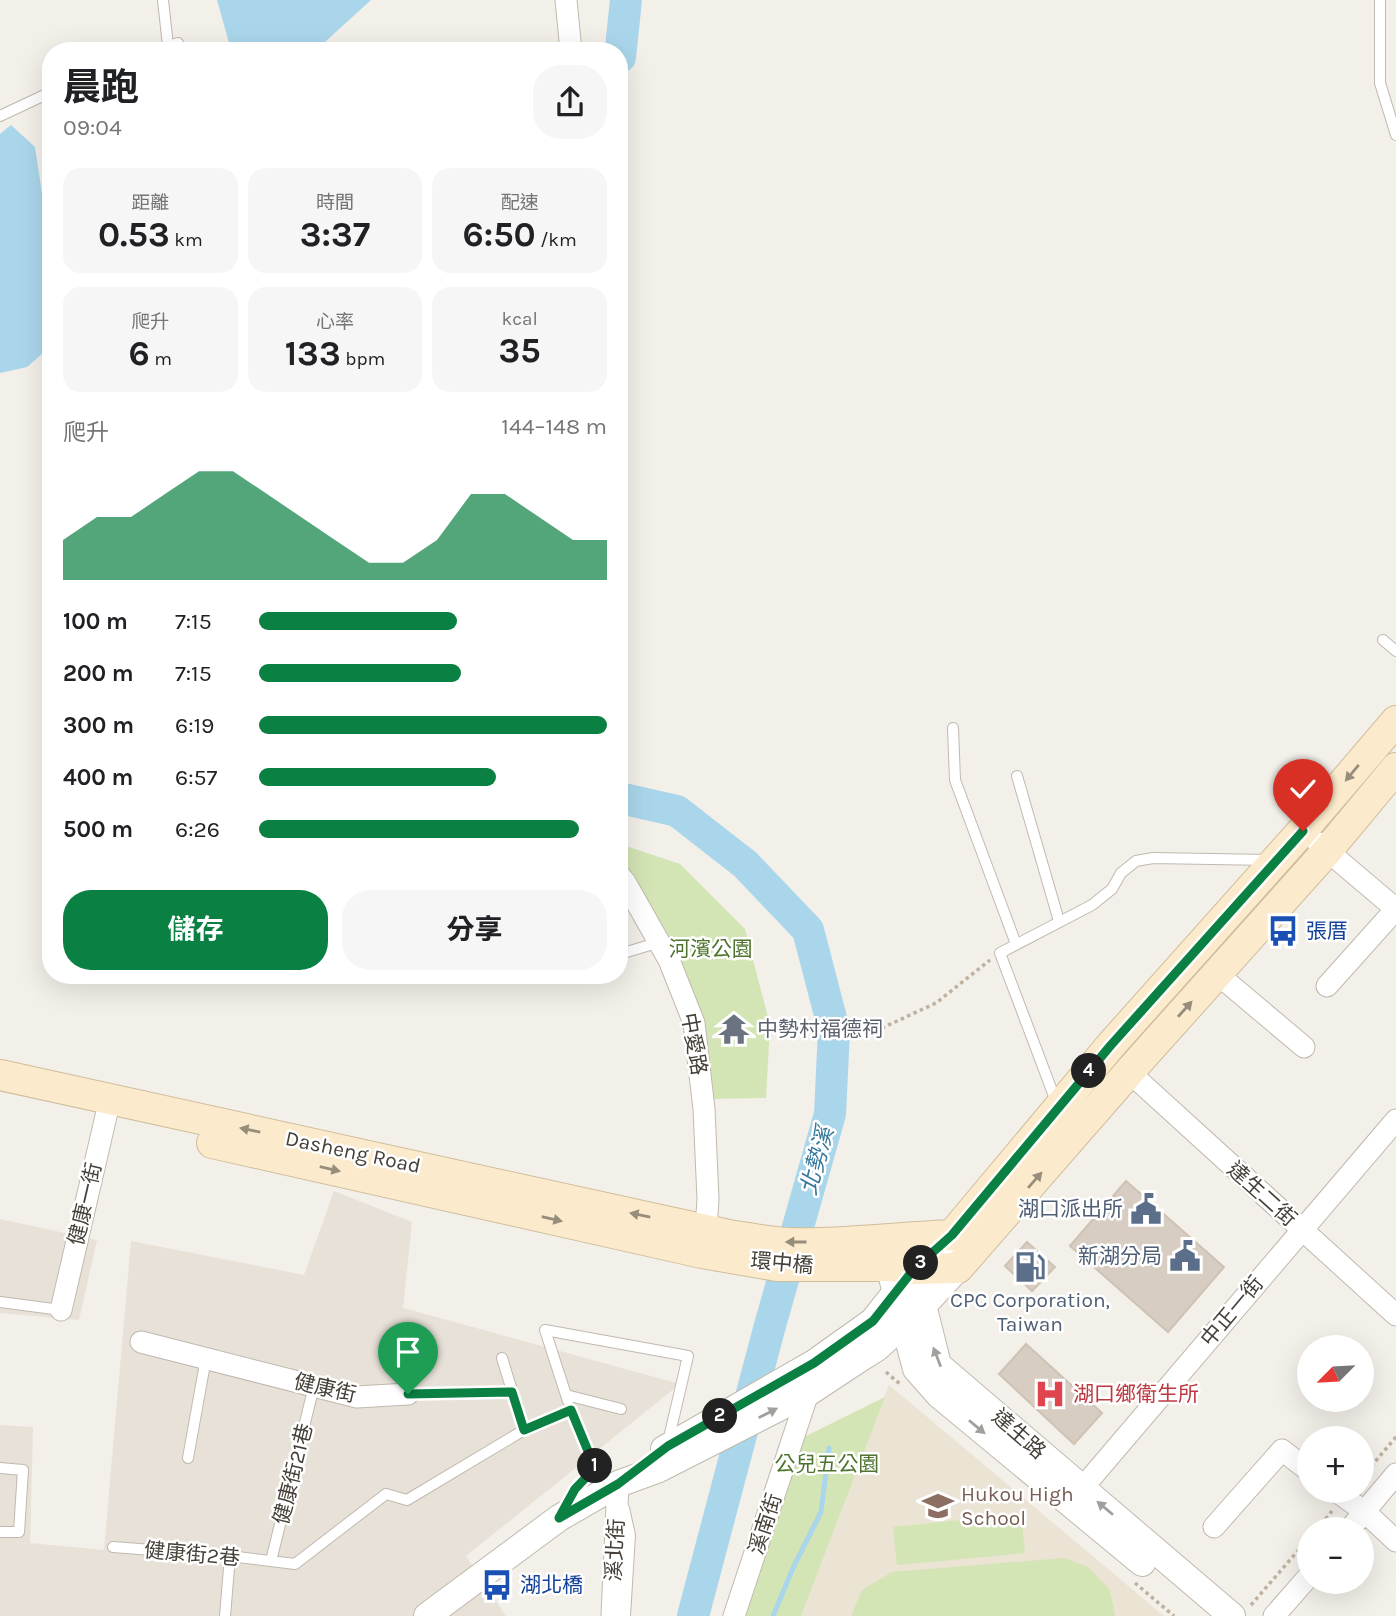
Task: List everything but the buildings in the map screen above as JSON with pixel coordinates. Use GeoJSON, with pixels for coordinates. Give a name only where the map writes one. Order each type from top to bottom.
{"type":"FeatureCollection","features":[{"type":"Feature","properties":{"kind":"main road"},"geometry":{"type":"LineString","coordinates":[[885,1267],[958,1268],[1216,975],[1289,870],[1303,831],[1396,721]]}},
{"type":"Feature","properties":{"kind":"main road"},"geometry":{"type":"LineString","coordinates":[[885,1267],[907,1237],[952,1235],[1111,1045],[1289,870],[1327,851],[1396,768]]}},
{"type":"Feature","properties":{"kind":"main road","name":"Dasheng Road"},"geometry":{"type":"LineString","coordinates":[[0,1075],[108,1109]]}},
{"type":"Feature","properties":{"kind":"main road","name":"Dasheng Road"},"geometry":{"type":"LineString","coordinates":[[0,1095],[108,1109],[704,1241]]}},
{"type":"Feature","properties":{"kind":"main road","name":"環中橋"},"geometry":{"type":"LineString","coordinates":[[704,1241],[777,1266],[885,1267]]}},
{"type":"Feature","properties":{"kind":"street"},"geometry":{"type":"LineString","coordinates":[[566,0],[570,42]]}},
{"type":"Feature","properties":{"kind":"street"},"geometry":{"type":"LineString","coordinates":[[1303,831],[1396,909],[1327,986]]}},
{"type":"Feature","properties":{"kind":"street","name":"中愛路"},"geometry":{"type":"LineString","coordinates":[[628,888],[669,960],[694,1023],[704,1109],[708,1199],[704,1241]]}},
{"type":"Feature","properties":{"kind":"street"},"geometry":{"type":"LineString","coordinates":[[1216,975],[1304,1047]]}},
{"type":"Feature","properties":{"kind":"street","name":"達生二街"},"geometry":{"type":"LineString","coordinates":[[1129,1072],[1396,1315]]}},
{"type":"Feature","properties":{"kind":"street","name":"健康一街"},"geometry":{"type":"LineString","coordinates":[[61,1310],[108,1109]]}},
{"type":"Feature","properties":{"kind":"street","name":"中正一街"},"geometry":{"type":"LineString","coordinates":[[1075,1495],[1396,1120]]}},
{"type":"Feature","properties":{"kind":"street"},"geometry":{"type":"LineString","coordinates":[[427,1616],[559,1518],[618,1484],[668,1446],[814,1363],[873,1321],[885,1267],[952,1235]]}},
{"type":"Feature","properties":{"kind":"street","name":"達生路"},"geometry":{"type":"LineString","coordinates":[[907,1237],[885,1267],[913,1314],[938,1365],[1206,1616]]}},
{"type":"Feature","properties":{"kind":"street"},"geometry":{"type":"LineString","coordinates":[[618,1484],[659,1469],[808,1393],[877,1348],[958,1268]]}},
{"type":"Feature","properties":{"kind":"street","name":"健康街"},"geometry":{"type":"LineString","coordinates":[[141,1342],[357,1397],[408,1394]]}},
{"type":"Feature","properties":{"kind":"street","name":"溪南街"},"geometry":{"type":"LineString","coordinates":[[734,1616],[808,1393]]}},
{"type":"Feature","properties":{"kind":"street"},"geometry":{"type":"LineString","coordinates":[[1214,1527],[1282,1450],[1297,1462]]}},
{"type":"Feature","properties":{"kind":"street"},"geometry":{"type":"LineString","coordinates":[[1361,1517],[1396,1474]]}},
{"type":"Feature","properties":{"kind":"street","name":"溪北街"},"geometry":{"type":"LineString","coordinates":[[612,1616],[618,1484]]}},
{"type":"Feature","properties":{"kind":"street","name":"達生路"},"geometry":{"type":"LineString","coordinates":[[1075,1495],[1240,1612]]}},
{"type":"Feature","properties":{"kind":"street"},"geometry":{"type":"LineString","coordinates":[[1353,1503],[1396,1541]]}},
{"type":"Feature","properties":{"kind":"street"},"geometry":{"type":"LineString","coordinates":[[1274,1616],[1297,1590]]}},
{"type":"Feature","properties":{"kind":"lane"},"geometry":{"type":"LineString","coordinates":[[163,0],[166,42]]}},
{"type":"Feature","properties":{"kind":"lane"},"geometry":{"type":"LineString","coordinates":[[1380,0],[1380,83],[1396,135]]}},
{"type":"Feature","properties":{"kind":"lane"},"geometry":{"type":"LineString","coordinates":[[0,116],[42,96]]}},
{"type":"Feature","properties":{"kind":"lane"},"geometry":{"type":"LineString","coordinates":[[1383,640],[1396,651]]}},
{"type":"Feature","properties":{"kind":"lane"},"geometry":{"type":"LineString","coordinates":[[953,728],[955,780],[1016,944]]}},
{"type":"Feature","properties":{"kind":"lane"},"geometry":{"type":"LineString","coordinates":[[1017,776],[1059,922]]}},
{"type":"Feature","properties":{"kind":"lane"},"geometry":{"type":"LineString","coordinates":[[1059,1107],[1000,953],[1092,905],[1112,889],[1121,873],[1136,861],[1153,858],[1289,870]]}},
{"type":"Feature","properties":{"kind":"lane"},"geometry":{"type":"LineString","coordinates":[[628,952],[660,942]]}},
{"type":"Feature","properties":{"kind":"lane"},"geometry":{"type":"LineString","coordinates":[[0,1302],[61,1310]]}},
{"type":"Feature","properties":{"kind":"lane"},"geometry":{"type":"LineString","coordinates":[[559,1518],[575,1489],[595,1468],[571,1410],[545,1330],[688,1356],[668,1446]]}},
{"type":"Feature","properties":{"kind":"lane"},"geometry":{"type":"LineString","coordinates":[[502,1358],[524,1430],[571,1410]]}},
{"type":"Feature","properties":{"kind":"lane"},"geometry":{"type":"LineString","coordinates":[[188,1458],[206,1359]]}},
{"type":"Feature","properties":{"kind":"lane","name":"健康街21巷"},"geometry":{"type":"LineString","coordinates":[[271,1561],[314,1386]]}},
{"type":"Feature","properties":{"kind":"lane","name":"健康街"},"geometry":{"type":"LineString","coordinates":[[408,1394],[512,1392]]}},
{"type":"Feature","properties":{"kind":"lane"},"geometry":{"type":"LineString","coordinates":[[566,1395],[621,1409]]}},
{"type":"Feature","properties":{"kind":"lane","name":"健康街2巷"},"geometry":{"type":"LineString","coordinates":[[113,1547],[295,1564],[386,1494],[407,1500],[524,1430]]}},
{"type":"Feature","properties":{"kind":"lane"},"geometry":{"type":"LineString","coordinates":[[0,1468],[23,1470],[19,1532],[0,1532]]}},
{"type":"Feature","properties":{"kind":"lane"},"geometry":{"type":"LineString","coordinates":[[618,1484],[630,1535],[625,1616]]}},
{"type":"Feature","properties":{"kind":"lane"},"geometry":{"type":"LineString","coordinates":[[225,1616],[230,1556]]}},
{"type":"Feature","properties":{"kind":"path"},"geometry":{"type":"LineString","coordinates":[[869,1034],[936,1003],[1000,953]]}},
{"type":"Feature","properties":{"kind":"path"},"geometry":{"type":"LineString","coordinates":[[1374,1463],[1396,1437]]}},
{"type":"Feature","properties":{"kind":"path"},"geometry":{"type":"LineString","coordinates":[[1240,1612],[1297,1551]]}},
{"type":"Feature","properties":{"kind":"shaded area"},"geometry":{"type":"Polygon","coordinates":[[[334,1191],[412,1222],[403,1308],[680,1384],[466,1556],[506,1616],[0,1616],[0,1425],[33,1427],[30,1543],[104,1550],[131,1241],[304,1275],[334,1191]]]}},
{"type":"Feature","properties":{"kind":"shaded area"},"geometry":{"type":"Polygon","coordinates":[[[0,1219],[97,1240],[79,1320],[0,1313],[0,1219]]]}},
{"type":"Feature","properties":{"kind":"shaded area","name":"Hukou High School"},"geometry":{"type":"Polygon","coordinates":[[[889,1385],[1164,1616],[801,1616],[889,1385]]]}},
{"type":"Feature","properties":{"kind":"green space","name":"河濱公園"},"geometry":{"type":"Polygon","coordinates":[[[628,847],[680,864],[745,929],[770,1025],[766,1098],[712,1099],[667,937],[628,873],[628,847]]]}},
{"type":"Feature","properties":{"kind":"green space","name":"公兒五公園"},"geometry":{"type":"Polygon","coordinates":[[[885,1397],[801,1616],[743,1616],[804,1437],[885,1397]]]}},
{"type":"Feature","properties":{"kind":"green space"},"geometry":{"type":"Polygon","coordinates":[[[1021,1514],[1025,1553],[897,1565],[893,1527],[1021,1514]]]}},
{"type":"Feature","properties":{"kind":"green space"},"geometry":{"type":"Polygon","coordinates":[[[1064,1558],[1088,1567],[1110,1590],[1115,1616],[851,1616],[862,1590],[892,1572],[1064,1558]]]}},
{"type":"Feature","properties":{"kind":"water"},"geometry":{"type":"Polygon","coordinates":[[[217,0],[371,0],[325,42],[229,42],[217,0]]]}},
{"type":"Feature","properties":{"kind":"water"},"geometry":{"type":"Polygon","coordinates":[[[11,125],[35,147],[42,193],[42,354],[27,367],[0,373],[0,134],[11,125]]]}},
{"type":"Feature","properties":{"kind":"waterway","name":"北勢溪"},"geometry":{"type":"LineString","coordinates":[[622,42],[626,0]]}},
{"type":"Feature","properties":{"kind":"waterway","name":"北勢溪"},"geometry":{"type":"LineString","coordinates":[[628,800],[677,811],[745,864],[808,930],[834,1030],[830,1114],[769,1329],[693,1616]]}},
{"type":"Feature","properties":{"kind":"waterway"},"geometry":{"type":"LineString","coordinates":[[773,1616],[821,1512],[829,1448]]}},
{"type":"Feature","properties":{"kind":"place","name":"張厝"},"geometry":{"type":"Point","coordinates":[1283,931]}},
{"type":"Feature","properties":{"kind":"place","name":"中勢村福德祠"},"geometry":{"type":"Point","coordinates":[734,1029]}},
{"type":"Feature","properties":{"kind":"place","name":"湖口派出所"},"geometry":{"type":"Point","coordinates":[1146,1209]}},
{"type":"Feature","properties":{"kind":"place","name":"新湖分局"},"geometry":{"type":"Point","coordinates":[1185,1256]}},
{"type":"Feature","properties":{"kind":"place","name":"CPC Corporation, Taiwan"},"geometry":{"type":"Point","coordinates":[1030,1267]}},
{"type":"Feature","properties":{"kind":"place","name":"湖口鄉衛生所"},"geometry":{"type":"Point","coordinates":[1050,1394]}},
{"type":"Feature","properties":{"kind":"place","name":"Hukou High School"},"geometry":{"type":"Point","coordinates":[938,1506]}},
{"type":"Feature","properties":{"kind":"place","name":"湖北橋"},"geometry":{"type":"Point","coordinates":[497,1585]}},
{"type":"Feature","properties":{"kind":"route"},"geometry":{"type":"LineString","coordinates":[[408,1394],[512,1392],[524,1430],[571,1410],[595,1468],[575,1489],[559,1518],[618,1484],[668,1446],[814,1363],[873,1321],[914,1269],[952,1235],[1111,1045],[1303,831]]}}]}
